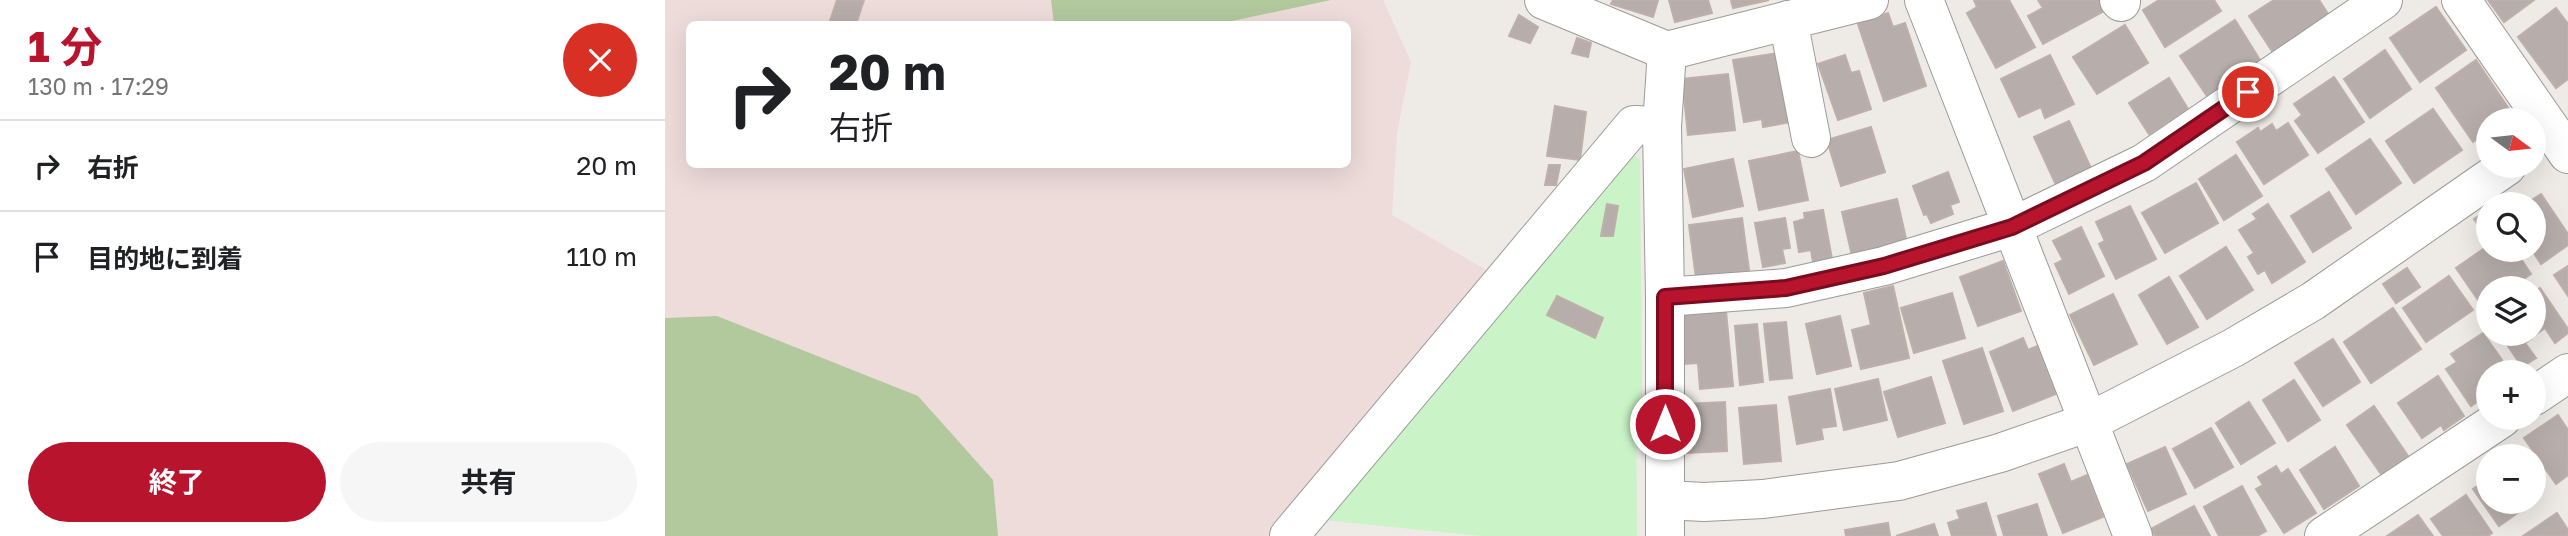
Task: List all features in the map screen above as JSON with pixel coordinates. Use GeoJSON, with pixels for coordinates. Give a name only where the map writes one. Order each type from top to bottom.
{"type":"FeatureCollection","features":[{"type":"Feature","properties":{"kind":"street"},"geometry":{"type":"LineString","coordinates":[[1544,0],[1667,51],[1869,0]]}},
{"type":"Feature","properties":{"kind":"street"},"geometry":{"type":"LineString","coordinates":[[1924,0],[2133,536]]}},
{"type":"Feature","properties":{"kind":"street"},"geometry":{"type":"LineString","coordinates":[[1665,297],[1786,288],[1884,266],[2012,227],[2144,163],[2383,0]]}},
{"type":"Feature","properties":{"kind":"street"},"geometry":{"type":"LineString","coordinates":[[2461,0],[2556,140]]}},
{"type":"Feature","properties":{"kind":"street"},"geometry":{"type":"LineString","coordinates":[[1788,20],[1811,138]]}},
{"type":"Feature","properties":{"kind":"street"},"geometry":{"type":"LineString","coordinates":[[1667,51],[1662,126],[1665,518],[1704,502],[1763,499],[1899,481],[1990,456],[2089,422],[2233,348],[2313,301],[2490,178]]}},
{"type":"Feature","properties":{"kind":"street"},"geometry":{"type":"LineString","coordinates":[[1289,536],[1635,125],[1662,126]]}},
{"type":"Feature","properties":{"kind":"street"},"geometry":{"type":"LineString","coordinates":[[2546,388],[2568,373]]}},
{"type":"Feature","properties":{"kind":"street"},"geometry":{"type":"LineString","coordinates":[[2324,536],[2484,430]]}},
{"type":"Feature","properties":{"kind":"shaded area"},"geometry":{"type":"Polygon","coordinates":[[[665,0],[1383,0],[1411,62],[1397,133],[1392,215],[1493,274],[1268,536],[665,536],[665,0]]]}},
{"type":"Feature","properties":{"kind":"green space"},"geometry":{"type":"Polygon","coordinates":[[[1051,0],[1331,0],[1232,21],[1054,21],[1051,0]]]}},
{"type":"Feature","properties":{"kind":"green space"},"geometry":{"type":"Polygon","coordinates":[[[1628,152],[1640,159],[1642,407],[1636,407],[1637,536],[1481,536],[1324,520],[1628,152]]]}},
{"type":"Feature","properties":{"kind":"green space"},"geometry":{"type":"Polygon","coordinates":[[[717,316],[918,396],[993,480],[998,536],[665,536],[665,318],[717,316]]]}},
{"type":"Feature","properties":{"kind":"building"},"geometry":{"type":"Polygon","coordinates":[[[837,0],[864,0],[857,21],[830,21],[837,0]]]}},
{"type":"Feature","properties":{"kind":"building"},"geometry":{"type":"Polygon","coordinates":[[[1613,0],[1658,0],[1653,17],[1611,4],[1613,0]]]}},
{"type":"Feature","properties":{"kind":"building"},"geometry":{"type":"Polygon","coordinates":[[[1669,0],[1708,0],[1712,13],[1675,22],[1669,0]]]}},
{"type":"Feature","properties":{"kind":"building"},"geometry":{"type":"Polygon","coordinates":[[[1731,0],[1769,0],[1733,8],[1731,0]]]}},
{"type":"Feature","properties":{"kind":"building"},"geometry":{"type":"Polygon","coordinates":[[[1974,0],[2009,0],[2035,47],[1996,68],[1967,13],[1977,7],[1974,0]]]}},
{"type":"Feature","properties":{"kind":"building"},"geometry":{"type":"Polygon","coordinates":[[[2038,0],[2101,0],[2106,10],[2043,44],[2028,16],[2043,8],[2038,0]]]}},
{"type":"Feature","properties":{"kind":"building"},"geometry":{"type":"Polygon","coordinates":[[[2159,0],[2214,0],[2221,11],[2165,47],[2143,10],[2159,0]]]}},
{"type":"Feature","properties":{"kind":"building"},"geometry":{"type":"Polygon","coordinates":[[[2274,0],[2319,0],[2330,17],[2274,54],[2249,16],[2274,0]]]}},
{"type":"Feature","properties":{"kind":"building"},"geometry":{"type":"Polygon","coordinates":[[[2488,0],[2534,0],[2504,22],[2488,0]]]}},
{"type":"Feature","properties":{"kind":"building"},"geometry":{"type":"Polygon","coordinates":[[[2436,7],[2466,50],[2420,82],[2390,38],[2436,7]]]}},
{"type":"Feature","properties":{"kind":"building"},"geometry":{"type":"Polygon","coordinates":[[[2556,8],[2568,24],[2568,79],[2556,88],[2518,37],[2556,8]]]}},
{"type":"Feature","properties":{"kind":"building"},"geometry":{"type":"Polygon","coordinates":[[[1888,13],[1893,27],[1905,23],[1926,86],[1884,101],[1858,24],[1888,13]]]}},
{"type":"Feature","properties":{"kind":"building"},"geometry":{"type":"Polygon","coordinates":[[[1519,15],[1538,27],[1530,43],[1509,36],[1519,15]]]}},
{"type":"Feature","properties":{"kind":"building"},"geometry":{"type":"Polygon","coordinates":[[[2235,20],[2260,60],[2207,96],[2180,56],[2235,20]]]}},
{"type":"Feature","properties":{"kind":"building"},"geometry":{"type":"Polygon","coordinates":[[[2125,25],[2148,63],[2097,94],[2073,57],[2125,25]]]}},
{"type":"Feature","properties":{"kind":"building"},"geometry":{"type":"Polygon","coordinates":[[[1577,38],[1591,43],[1588,57],[1572,53],[1577,38]]]}},
{"type":"Feature","properties":{"kind":"building"},"geometry":{"type":"Polygon","coordinates":[[[2385,50],[2411,89],[2370,118],[2344,79],[2385,50]]]}},
{"type":"Feature","properties":{"kind":"building"},"geometry":{"type":"Polygon","coordinates":[[[1779,53],[1791,122],[1763,127],[1762,119],[1744,122],[1733,60],[1779,53]]]}},
{"type":"Feature","properties":{"kind":"building"},"geometry":{"type":"Polygon","coordinates":[[[1845,55],[1851,73],[1859,71],[1871,109],[1838,120],[1818,64],[1845,55]]]}},
{"type":"Feature","properties":{"kind":"building"},"geometry":{"type":"Polygon","coordinates":[[[2050,55],[2074,104],[2045,118],[2041,107],[2019,117],[2001,79],[2050,55]]]}},
{"type":"Feature","properties":{"kind":"building"},"geometry":{"type":"Polygon","coordinates":[[[2476,60],[2508,108],[2476,108],[2476,140],[2473,142],[2436,88],[2476,60]]]}},
{"type":"Feature","properties":{"kind":"building"},"geometry":{"type":"Polygon","coordinates":[[[1728,74],[1735,130],[1688,135],[1682,79],[1728,74]]]}},
{"type":"Feature","properties":{"kind":"building"},"geometry":{"type":"Polygon","coordinates":[[[2334,77],[2364,122],[2318,153],[2295,121],[2302,115],[2294,104],[2334,77]]]}},
{"type":"Feature","properties":{"kind":"building"},"geometry":{"type":"Polygon","coordinates":[[[2169,78],[2188,109],[2149,134],[2129,103],[2169,78]]]}},
{"type":"Feature","properties":{"kind":"building"},"geometry":{"type":"Polygon","coordinates":[[[1555,106],[1586,112],[1580,160],[1547,156],[1555,106]]]}},
{"type":"Feature","properties":{"kind":"building"},"geometry":{"type":"Polygon","coordinates":[[[2433,109],[2462,150],[2414,183],[2386,141],[2433,109]]]}},
{"type":"Feature","properties":{"kind":"building"},"geometry":{"type":"Polygon","coordinates":[[[2069,121],[2091,168],[2056,185],[2034,137],[2069,121]]]}},
{"type":"Feature","properties":{"kind":"building"},"geometry":{"type":"Polygon","coordinates":[[[2288,123],[2308,155],[2264,184],[2237,142],[2258,128],[2260,132],[2272,124],[2276,131],[2288,123]]]}},
{"type":"Feature","properties":{"kind":"building"},"geometry":{"type":"Polygon","coordinates":[[[1871,127],[1885,172],[1841,186],[1827,140],[1871,127]]]}},
{"type":"Feature","properties":{"kind":"building"},"geometry":{"type":"Polygon","coordinates":[[[2370,139],[2401,183],[2356,214],[2326,169],[2370,139]]]}},
{"type":"Feature","properties":{"kind":"building"},"geometry":{"type":"Polygon","coordinates":[[[1798,151],[1808,200],[1759,210],[1749,161],[1798,151]]]}},
{"type":"Feature","properties":{"kind":"building"},"geometry":{"type":"Polygon","coordinates":[[[2236,155],[2262,196],[2224,220],[2199,179],[2236,155]]]}},
{"type":"Feature","properties":{"kind":"building"},"geometry":{"type":"Polygon","coordinates":[[[1733,159],[1743,206],[1693,217],[1684,169],[1733,159]]]}},
{"type":"Feature","properties":{"kind":"building"},"geometry":{"type":"Polygon","coordinates":[[[1549,165],[1560,165],[1556,185],[1545,185],[1549,165]]]}},
{"type":"Feature","properties":{"kind":"building"},"geometry":{"type":"Polygon","coordinates":[[[1948,172],[1959,202],[1950,205],[1953,214],[1931,223],[1927,214],[1924,215],[1913,186],[1948,172]]]}},
{"type":"Feature","properties":{"kind":"building"},"geometry":{"type":"Polygon","coordinates":[[[2196,183],[2218,223],[2165,253],[2142,213],[2196,183]]]}},
{"type":"Feature","properties":{"kind":"building"},"geometry":{"type":"Polygon","coordinates":[[[2329,192],[2351,228],[2313,252],[2291,216],[2329,192]]]}},
{"type":"Feature","properties":{"kind":"building"},"geometry":{"type":"Polygon","coordinates":[[[1897,199],[1907,243],[1852,256],[1842,212],[1897,199]]]}},
{"type":"Feature","properties":{"kind":"building"},"geometry":{"type":"Polygon","coordinates":[[[2546,201],[2568,234],[2568,245],[2546,260],[2546,201]]]}},
{"type":"Feature","properties":{"kind":"building"},"geometry":{"type":"Polygon","coordinates":[[[1607,204],[1618,206],[1613,236],[1601,236],[1607,204]]]}},
{"type":"Feature","properties":{"kind":"building"},"geometry":{"type":"Polygon","coordinates":[[[2268,204],[2305,262],[2272,283],[2265,270],[2258,274],[2248,257],[2254,253],[2239,230],[2257,219],[2253,214],[2268,204]]]}},
{"type":"Feature","properties":{"kind":"building"},"geometry":{"type":"Polygon","coordinates":[[[2130,206],[2156,259],[2116,279],[2099,244],[2105,241],[2096,222],[2130,206]]]}},
{"type":"Feature","properties":{"kind":"building"},"geometry":{"type":"Polygon","coordinates":[[[1823,210],[1832,259],[1813,262],[1811,250],[1799,252],[1794,222],[1805,219],[1804,213],[1823,210]]]}},
{"type":"Feature","properties":{"kind":"building"},"geometry":{"type":"Polygon","coordinates":[[[1742,218],[1749,270],[1696,278],[1689,225],[1742,218]]]}},
{"type":"Feature","properties":{"kind":"building"},"geometry":{"type":"Polygon","coordinates":[[[1785,218],[1790,248],[1782,249],[1785,263],[1763,267],[1755,223],[1785,218]]]}},
{"type":"Feature","properties":{"kind":"building"},"geometry":{"type":"Polygon","coordinates":[[[2081,227],[2104,276],[2069,294],[2055,264],[2063,260],[2053,241],[2081,227]]]}},
{"type":"Feature","properties":{"kind":"building"},"geometry":{"type":"Polygon","coordinates":[[[2226,247],[2253,290],[2207,319],[2180,276],[2226,247]]]}},
{"type":"Feature","properties":{"kind":"building"},"geometry":{"type":"Polygon","coordinates":[[[2476,254],[2476,262],[2523,262],[2531,274],[2476,276],[2476,297],[2456,268],[2476,254]]]}},
{"type":"Feature","properties":{"kind":"building"},"geometry":{"type":"Polygon","coordinates":[[[2003,261],[2021,311],[1978,326],[1960,277],[2003,261]]]}},
{"type":"Feature","properties":{"kind":"building"},"geometry":{"type":"Polygon","coordinates":[[[2568,266],[2568,296],[2554,275],[2568,266]]]}},
{"type":"Feature","properties":{"kind":"building"},"geometry":{"type":"Polygon","coordinates":[[[2407,268],[2420,287],[2396,303],[2383,284],[2407,268]]]}},
{"type":"Feature","properties":{"kind":"building"},"geometry":{"type":"Polygon","coordinates":[[[2449,276],[2473,310],[2426,342],[2403,308],[2449,276]]]}},
{"type":"Feature","properties":{"kind":"building"},"geometry":{"type":"Polygon","coordinates":[[[2169,277],[2198,327],[2167,344],[2139,295],[2169,277]]]}},
{"type":"Feature","properties":{"kind":"building"},"geometry":{"type":"Polygon","coordinates":[[[1893,286],[1909,358],[1861,369],[1852,330],[1871,325],[1864,293],[1893,286]]]}},
{"type":"Feature","properties":{"kind":"building"},"geometry":{"type":"Polygon","coordinates":[[[1952,293],[1965,338],[1914,353],[1901,308],[1952,293]]]}},
{"type":"Feature","properties":{"kind":"building"},"geometry":{"type":"Polygon","coordinates":[[[2113,294],[2137,344],[2094,365],[2070,315],[2113,294]]]}},
{"type":"Feature","properties":{"kind":"building"},"geometry":{"type":"Polygon","coordinates":[[[1557,296],[1603,318],[1595,338],[1547,315],[1557,296]]]}},
{"type":"Feature","properties":{"kind":"building"},"geometry":{"type":"Polygon","coordinates":[[[2546,297],[2568,329],[2568,333],[2555,343],[2546,330],[2546,297]]]}},
{"type":"Feature","properties":{"kind":"building"},"geometry":{"type":"Polygon","coordinates":[[[2393,308],[2421,349],[2371,383],[2344,342],[2393,308]]]}},
{"type":"Feature","properties":{"kind":"building"},"geometry":{"type":"Polygon","coordinates":[[[1726,311],[1733,386],[1700,389],[1698,363],[1684,364],[1679,316],[1726,311]]]}},
{"type":"Feature","properties":{"kind":"building"},"geometry":{"type":"Polygon","coordinates":[[[1840,316],[1851,366],[1817,374],[1806,324],[1840,316]]]}},
{"type":"Feature","properties":{"kind":"building"},"geometry":{"type":"Polygon","coordinates":[[[1786,322],[1792,378],[1770,380],[1764,324],[1786,322]]]}},
{"type":"Feature","properties":{"kind":"building"},"geometry":{"type":"Polygon","coordinates":[[[1757,324],[1763,382],[1740,385],[1735,326],[1757,324]]]}},
{"type":"Feature","properties":{"kind":"building"},"geometry":{"type":"Polygon","coordinates":[[[2023,338],[2028,350],[2037,346],[2056,394],[2013,411],[1990,352],[2023,338]]]}},
{"type":"Feature","properties":{"kind":"building"},"geometry":{"type":"Polygon","coordinates":[[[2476,338],[2476,346],[2492,346],[2502,360],[2476,360],[2476,403],[2471,406],[2446,369],[2457,362],[2451,354],[2476,338]]]}},
{"type":"Feature","properties":{"kind":"building"},"geometry":{"type":"Polygon","coordinates":[[[2333,339],[2360,382],[2323,406],[2295,363],[2333,339]]]}},
{"type":"Feature","properties":{"kind":"building"},"geometry":{"type":"Polygon","coordinates":[[[2508,346],[2527,346],[2536,358],[2533,360],[2517,360],[2508,346]]]}},
{"type":"Feature","properties":{"kind":"building"},"geometry":{"type":"Polygon","coordinates":[[[1982,348],[2003,411],[1964,424],[1943,361],[1982,348]]]}},
{"type":"Feature","properties":{"kind":"building"},"geometry":{"type":"Polygon","coordinates":[[[2438,376],[2464,416],[2444,430],[2441,425],[2422,438],[2398,403],[2438,376]]]}},
{"type":"Feature","properties":{"kind":"building"},"geometry":{"type":"Polygon","coordinates":[[[1931,377],[1945,423],[1898,437],[1884,392],[1931,377]]]}},
{"type":"Feature","properties":{"kind":"building"},"geometry":{"type":"Polygon","coordinates":[[[1878,379],[1887,420],[1844,430],[1835,389],[1878,379]]]}},
{"type":"Feature","properties":{"kind":"building"},"geometry":{"type":"Polygon","coordinates":[[[2294,380],[2320,420],[2288,441],[2263,400],[2294,380]]]}},
{"type":"Feature","properties":{"kind":"building"},"geometry":{"type":"Polygon","coordinates":[[[1830,389],[1836,426],[1821,428],[1823,439],[1797,444],[1789,397],[1830,389]]]}},
{"type":"Feature","properties":{"kind":"building"},"geometry":{"type":"Polygon","coordinates":[[[1725,402],[1727,451],[1686,453],[1685,404],[1725,402]]]}},
{"type":"Feature","properties":{"kind":"building"},"geometry":{"type":"Polygon","coordinates":[[[2249,402],[2275,443],[2241,464],[2216,423],[2249,402]]]}},
{"type":"Feature","properties":{"kind":"building"},"geometry":{"type":"Polygon","coordinates":[[[1776,405],[1781,461],[1744,464],[1739,408],[1776,405]]]}},
{"type":"Feature","properties":{"kind":"building"},"geometry":{"type":"Polygon","coordinates":[[[2374,406],[2408,456],[2381,474],[2347,425],[2374,406]]]}},
{"type":"Feature","properties":{"kind":"building"},"geometry":{"type":"Polygon","coordinates":[[[2558,415],[2568,430],[2568,475],[2556,484],[2546,470],[2546,444],[2528,444],[2524,438],[2536,430],[2546,430],[2546,423],[2558,415]]]}},
{"type":"Feature","properties":{"kind":"building"},"geometry":{"type":"Polygon","coordinates":[[[2211,428],[2233,467],[2195,488],[2173,449],[2211,428]]]}},
{"type":"Feature","properties":{"kind":"building"},"geometry":{"type":"Polygon","coordinates":[[[2165,447],[2186,494],[2148,511],[2127,464],[2165,447]]]}},
{"type":"Feature","properties":{"kind":"building"},"geometry":{"type":"Polygon","coordinates":[[[2335,447],[2359,486],[2324,509],[2300,470],[2335,447]]]}},
{"type":"Feature","properties":{"kind":"building"},"geometry":{"type":"Polygon","coordinates":[[[2064,464],[2071,482],[2087,475],[2103,517],[2063,533],[2039,474],[2064,464]]]}},
{"type":"Feature","properties":{"kind":"building"},"geometry":{"type":"Polygon","coordinates":[[[2276,466],[2281,474],[2288,469],[2316,513],[2284,533],[2256,489],[2263,485],[2258,477],[2276,466]]]}},
{"type":"Feature","properties":{"kind":"building"},"geometry":{"type":"Polygon","coordinates":[[[2242,486],[2266,531],[2257,536],[2219,536],[2204,507],[2242,486]]]}},
{"type":"Feature","properties":{"kind":"building"},"geometry":{"type":"Polygon","coordinates":[[[2466,495],[2476,514],[2479,514],[2492,533],[2488,536],[2443,536],[2431,519],[2466,495]]]}},
{"type":"Feature","properties":{"kind":"building"},"geometry":{"type":"Polygon","coordinates":[[[1986,503],[1996,536],[1952,536],[1948,523],[1960,519],[1957,511],[1986,503]]]}},
{"type":"Feature","properties":{"kind":"building"},"geometry":{"type":"Polygon","coordinates":[[[2037,504],[2047,536],[2004,536],[1998,516],[2037,504]]]}},
{"type":"Feature","properties":{"kind":"building"},"geometry":{"type":"Polygon","coordinates":[[[2194,506],[2210,536],[2155,536],[2151,529],[2194,506]]]}},
{"type":"Feature","properties":{"kind":"building"},"geometry":{"type":"Polygon","coordinates":[[[2557,513],[2568,530],[2568,536],[2523,536],[2557,513]]]}},
{"type":"Feature","properties":{"kind":"building"},"geometry":{"type":"Polygon","coordinates":[[[2491,514],[2516,514],[2499,526],[2491,514]]]}},
{"type":"Feature","properties":{"kind":"building"},"geometry":{"type":"Polygon","coordinates":[[[2418,515],[2433,536],[2387,536],[2418,515]]]}},
{"type":"Feature","properties":{"kind":"building"},"geometry":{"type":"Polygon","coordinates":[[[1888,523],[1890,536],[1846,536],[1845,530],[1888,523]]]}},
{"type":"Feature","properties":{"kind":"building"},"geometry":{"type":"Polygon","coordinates":[[[1934,524],[1938,536],[1896,536],[1934,524]]]}},
{"type":"Feature","properties":{"kind":"route"},"geometry":{"type":"LineString","coordinates":[[1665,424],[1665,297],[1786,288],[1884,266],[2012,227],[2144,163],[2248,92]]}}]}
